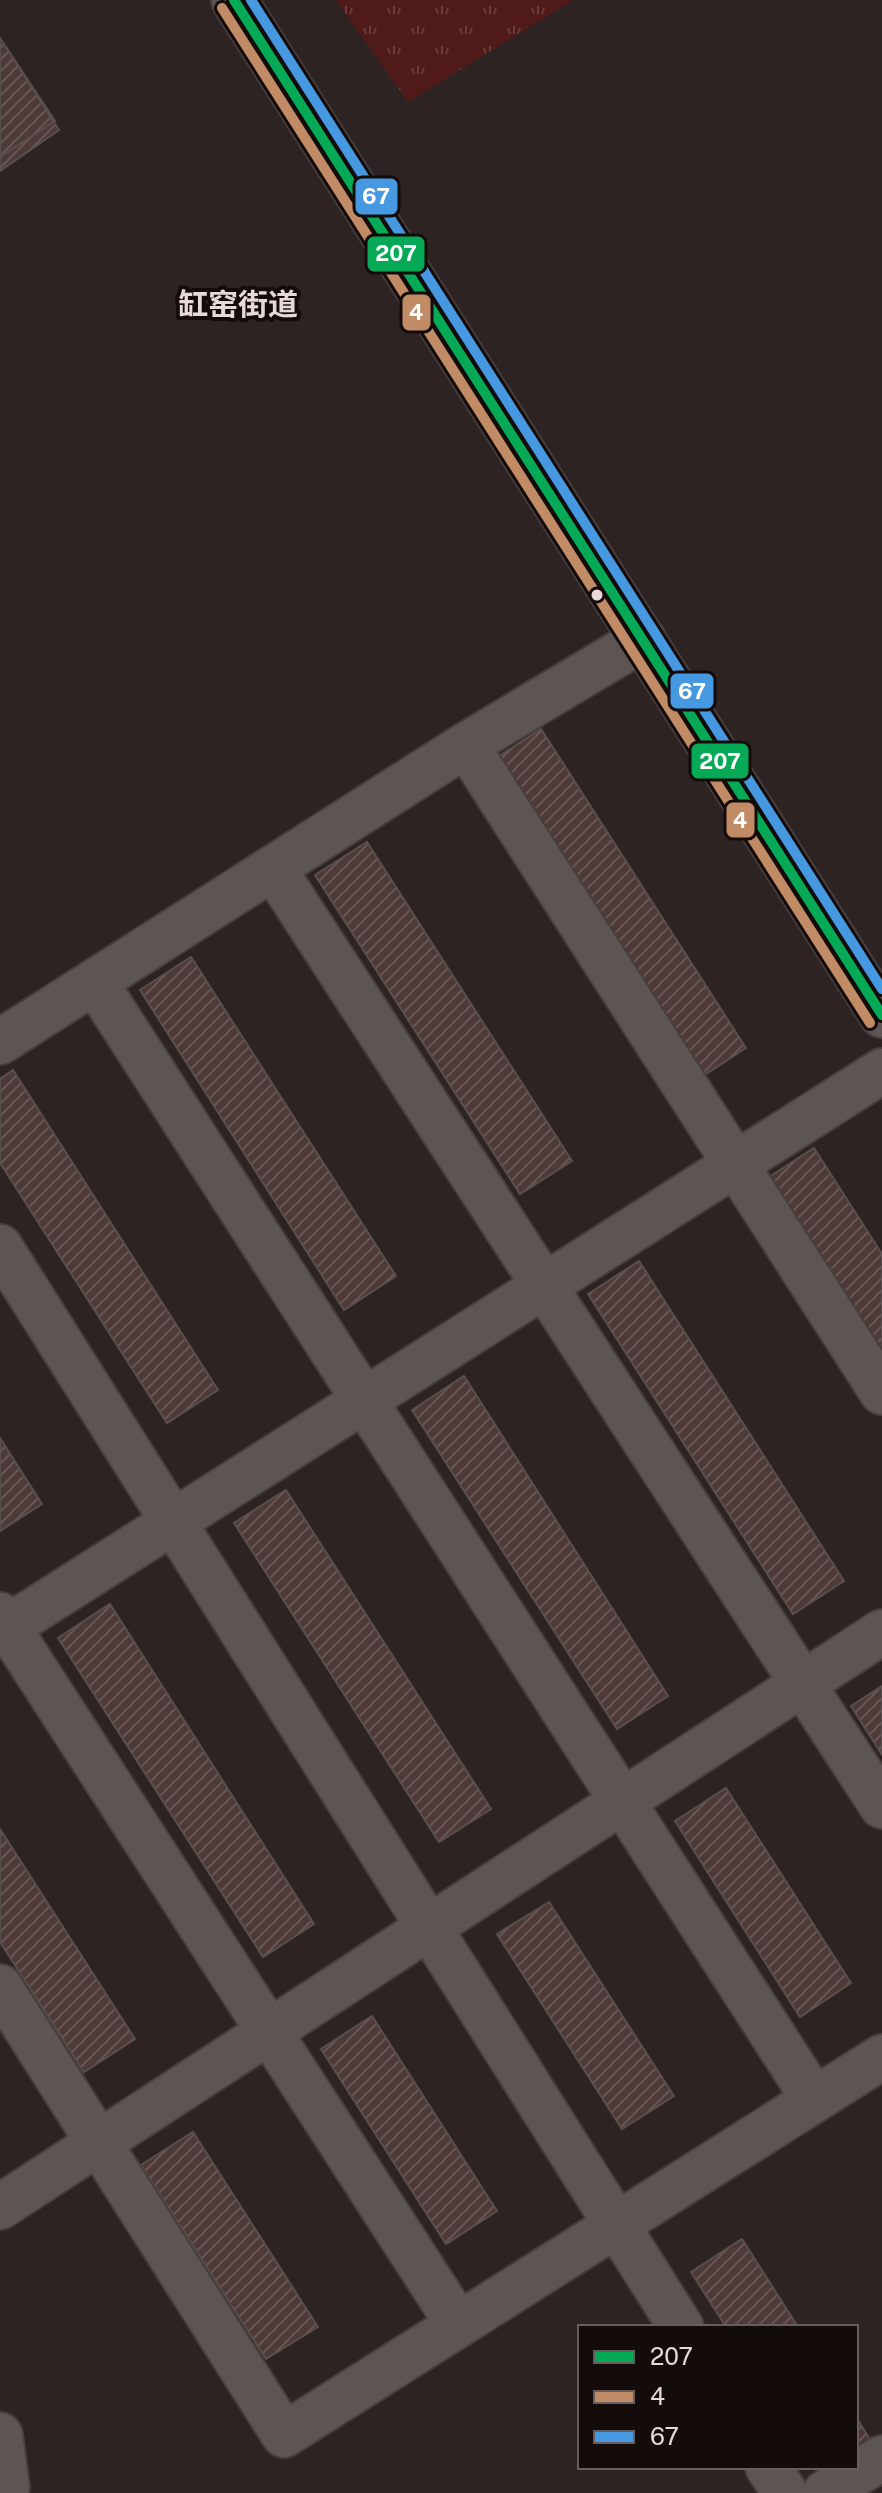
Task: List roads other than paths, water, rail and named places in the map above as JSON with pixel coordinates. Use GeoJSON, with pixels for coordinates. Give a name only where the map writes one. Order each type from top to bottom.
{"type":"FeatureCollection","features":[{"type":"Feature","properties":{"kind":"street"},"geometry":{"type":"LineString","coordinates":[[234,0],[882,1015]]}},
{"type":"Feature","properties":{"kind":"street"},"geometry":{"type":"LineString","coordinates":[[0,1042],[466,745],[643,639]]}},
{"type":"Feature","properties":{"kind":"street"},"geometry":{"type":"LineString","coordinates":[[466,745],[882,1392]]}},
{"type":"Feature","properties":{"kind":"street"},"geometry":{"type":"LineString","coordinates":[[273,868],[882,1806]]}},
{"type":"Feature","properties":{"kind":"street"},"geometry":{"type":"LineString","coordinates":[[95,982],[814,2099]]}},
{"type":"Feature","properties":{"kind":"street"},"geometry":{"type":"LineString","coordinates":[[458,2324],[3,1624],[173,1521],[882,1071]]}},
{"type":"Feature","properties":{"kind":"street"},"geometry":{"type":"LineString","coordinates":[[0,1247],[680,2325]]}},
{"type":"Feature","properties":{"kind":"street"},"geometry":{"type":"LineString","coordinates":[[0,2207],[882,1632]]}},
{"type":"Feature","properties":{"kind":"street"},"geometry":{"type":"LineString","coordinates":[[0,1987],[284,2435],[882,2057]]}},
{"type":"Feature","properties":{"kind":"street"},"geometry":{"type":"LineString","coordinates":[[0,2435],[7,2487],[0,2491]]}},
{"type":"Feature","properties":{"kind":"street"},"geometry":{"type":"LineString","coordinates":[[825,2493],[882,2458]]}},
{"type":"Feature","properties":{"kind":"street"},"geometry":{"type":"LineString","coordinates":[[769,2469],[785,2493]]}},
{"type":"Feature","properties":{"kind":"district","name":"缸窑街道"},"geometry":{"type":"Point","coordinates":[238,305]}}]}
